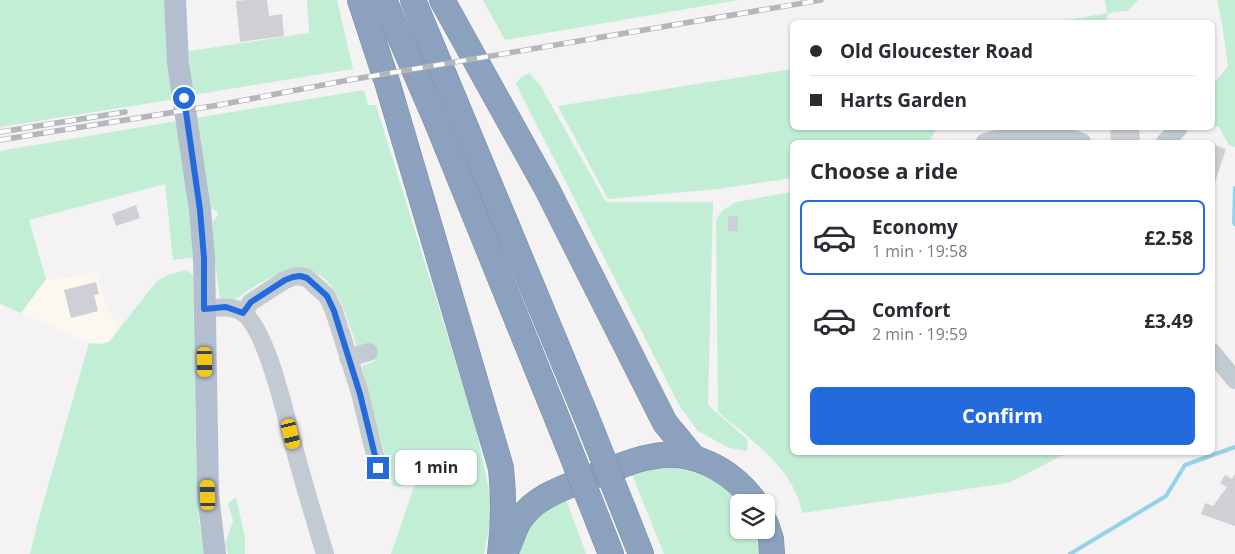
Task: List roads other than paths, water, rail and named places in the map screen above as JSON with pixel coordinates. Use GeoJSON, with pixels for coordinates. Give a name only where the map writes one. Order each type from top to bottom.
{"type":"FeatureCollection","features":[{"type":"Feature","properties":{"kind":"highway"},"geometry":{"type":"LineString","coordinates":[[354,0],[418,190]]}},
{"type":"Feature","properties":{"kind":"highway"},"geometry":{"type":"LineString","coordinates":[[360,0],[388,85],[502,468],[504,524],[500,554]]}},
{"type":"Feature","properties":{"kind":"highway"},"geometry":{"type":"LineString","coordinates":[[384,0],[436,120],[611,554]]}},
{"type":"Feature","properties":{"kind":"highway"},"geometry":{"type":"LineString","coordinates":[[413,0],[586,416],[641,554]]}},
{"type":"Feature","properties":{"kind":"highway"},"geometry":{"type":"LineString","coordinates":[[442,0],[551,198],[665,423],[694,458]]}},
{"type":"Feature","properties":{"kind":"highway"},"geometry":{"type":"LineString","coordinates":[[505,554],[515,528],[523,515],[535,504],[557,490],[633,461],[649,457],[678,455],[709,463],[724,472],[749,494]]}},
{"type":"Feature","properties":{"kind":"highway"},"geometry":{"type":"LineString","coordinates":[[771,539],[772,554]]}},
{"type":"Feature","properties":{"kind":"main road"},"geometry":{"type":"LineString","coordinates":[[175,0],[178,63],[200,210],[204,258],[208,495],[215,554]]}},
{"type":"Feature","properties":{"kind":"street"},"geometry":{"type":"LineString","coordinates":[[1167,140],[1178,130]]}},
{"type":"Feature","properties":{"kind":"street"},"geometry":{"type":"LineString","coordinates":[[993,140],[1018,134],[1076,140]]}},
{"type":"Feature","properties":{"kind":"street"},"geometry":{"type":"LineString","coordinates":[[243,313],[251,302],[285,280],[300,276],[307,278],[327,296],[331,303],[360,394],[378,468]]}},
{"type":"Feature","properties":{"kind":"street"},"geometry":{"type":"LineString","coordinates":[[204,309],[226,307],[243,313],[255,328],[278,382],[295,452],[325,554]]}},
{"type":"Feature","properties":{"kind":"street"},"geometry":{"type":"LineString","coordinates":[[348,358],[369,352]]}},
{"type":"Feature","properties":{"kind":"street"},"geometry":{"type":"LineString","coordinates":[[1215,356],[1235,380]]}},
{"type":"Feature","properties":{"kind":"waterway"},"geometry":{"type":"LineString","coordinates":[[1235,188],[1235,224]]}},
{"type":"Feature","properties":{"kind":"waterway"},"geometry":{"type":"LineString","coordinates":[[1215,454],[1235,447]]}},
{"type":"Feature","properties":{"kind":"waterway"},"geometry":{"type":"LineString","coordinates":[[1070,554],[1166,496],[1185,465],[1213,455]]}},
{"type":"Feature","properties":{"kind":"railway"},"geometry":{"type":"LineString","coordinates":[[0,140],[219,105],[349,80],[821,0]]}},
{"type":"Feature","properties":{"kind":"railway"},"geometry":{"type":"LineString","coordinates":[[0,132],[125,112]]}}]}
